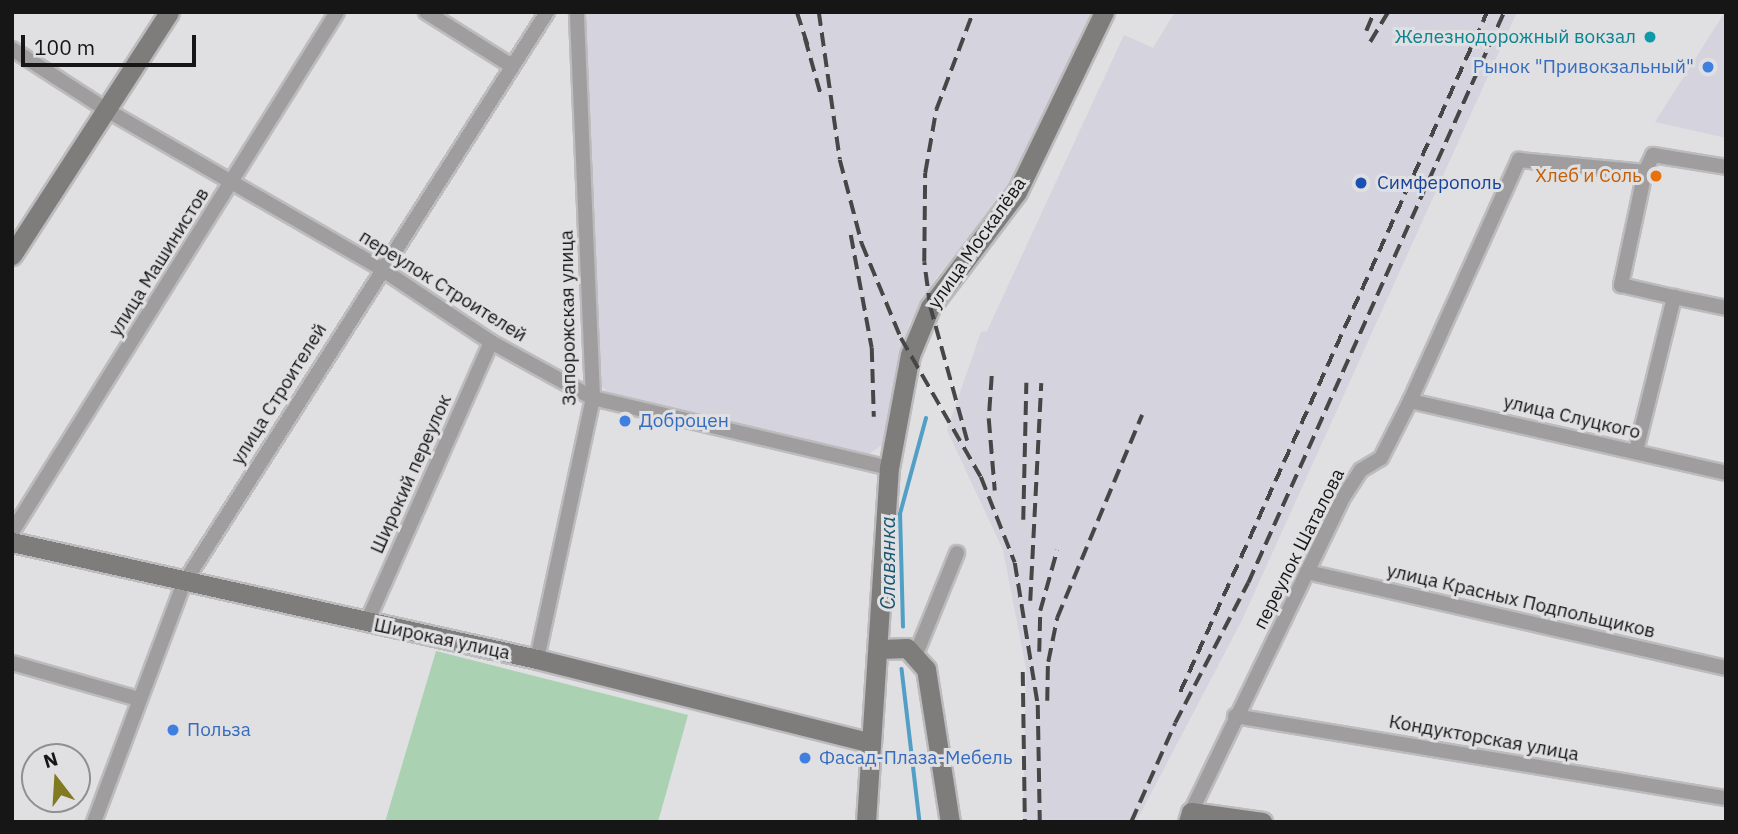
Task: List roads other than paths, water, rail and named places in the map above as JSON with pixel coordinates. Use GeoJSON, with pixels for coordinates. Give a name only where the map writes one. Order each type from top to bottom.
{"type":"FeatureCollection","features":[{"type":"Feature","properties":{"kind":"main road"},"geometry":{"type":"LineString","coordinates":[[12,255],[169,12]]}},
{"type":"Feature","properties":{"kind":"main road","name":"улица Москалёва"},"geometry":{"type":"LineString","coordinates":[[866,822],[881,649],[889,468],[910,355],[930,307],[1017,192],[1104,12]]}},
{"type":"Feature","properties":{"kind":"main road","name":"Широкая улица"},"geometry":{"type":"LineString","coordinates":[[12,542],[184,583],[537,659],[871,743]]}},
{"type":"Feature","properties":{"kind":"main road"},"geometry":{"type":"LineString","coordinates":[[881,649],[907,648],[916,654],[932,692],[950,822]]}},
{"type":"Feature","properties":{"kind":"main road"},"geometry":{"type":"LineString","coordinates":[[1189,817],[1262,822]]}},
{"type":"Feature","properties":{"kind":"street","name":"улица Машинистов"},"geometry":{"type":"LineString","coordinates":[[12,532],[337,12]]}},
{"type":"Feature","properties":{"kind":"street"},"geometry":{"type":"LineString","coordinates":[[426,12],[510,65]]}},
{"type":"Feature","properties":{"kind":"street","name":"улица Строителей"},"geometry":{"type":"LineString","coordinates":[[94,822],[138,699],[184,583],[380,268],[547,12]]}},
{"type":"Feature","properties":{"kind":"street","name":"Запорожская улица"},"geometry":{"type":"LineString","coordinates":[[537,659],[593,398],[577,12]]}},
{"type":"Feature","properties":{"kind":"street","name":"переулок Строителей"},"geometry":{"type":"LineString","coordinates":[[12,49],[105,109],[233,180],[380,268],[491,342],[593,398],[889,468]]}},
{"type":"Feature","properties":{"kind":"street"},"geometry":{"type":"LineString","coordinates":[[1726,167],[1653,155],[1645,172],[1621,285],[1726,308]]}},
{"type":"Feature","properties":{"kind":"street","name":"переулок Шаталова"},"geometry":{"type":"LineString","coordinates":[[1189,817],[1235,716],[1344,496],[1361,470],[1381,458],[1410,401],[1519,160],[1645,172]]}},
{"type":"Feature","properties":{"kind":"street"},"geometry":{"type":"LineString","coordinates":[[1636,451],[1674,297]]}},
{"type":"Feature","properties":{"kind":"street","name":"Широкий переулок"},"geometry":{"type":"LineString","coordinates":[[367,622],[491,342]]}},
{"type":"Feature","properties":{"kind":"street","name":"улица Слуцкого"},"geometry":{"type":"LineString","coordinates":[[1410,401],[1726,473]]}},
{"type":"Feature","properties":{"kind":"street"},"geometry":{"type":"LineString","coordinates":[[916,654],[957,553]]}},
{"type":"Feature","properties":{"kind":"street","name":"улица Красных Подпольщиков"},"geometry":{"type":"LineString","coordinates":[[1307,572],[1726,668]]}},
{"type":"Feature","properties":{"kind":"street"},"geometry":{"type":"LineString","coordinates":[[12,663],[138,699]]}},
{"type":"Feature","properties":{"kind":"street","name":"Кондукторская улица"},"geometry":{"type":"LineString","coordinates":[[1235,716],[1726,798]]}},
{"type":"Feature","properties":{"kind":"waterway","name":"Славянка"},"geometry":{"type":"LineString","coordinates":[[903,627],[900,514],[926,418]]}},
{"type":"Feature","properties":{"kind":"waterway","name":"Славянка"},"geometry":{"type":"LineString","coordinates":[[902,669],[920,822]]}},
{"type":"Feature","properties":{"kind":"railway"},"geometry":{"type":"LineString","coordinates":[[797,12],[808,46]]}},
{"type":"Feature","properties":{"kind":"railway"},"geometry":{"type":"LineString","coordinates":[[819,12],[840,160],[862,244],[901,338],[981,477],[1015,563],[1038,705],[1040,822]]}},
{"type":"Feature","properties":{"kind":"railway"},"geometry":{"type":"LineString","coordinates":[[967,441],[930,307],[924,262],[925,173],[936,110],[973,12]]}},
{"type":"Feature","properties":{"kind":"railway"},"geometry":{"type":"LineString","coordinates":[[1366,31],[1374,12]]}},
{"type":"Feature","properties":{"kind":"railway"},"geometry":{"type":"LineString","coordinates":[[1370,42],[1388,12]]}},
{"type":"Feature","properties":{"kind":"railway"},"geometry":{"type":"LineString","coordinates":[[1180,692],[1487,12]]}},
{"type":"Feature","properties":{"kind":"railway"},"geometry":{"type":"LineString","coordinates":[[1131,822],[1175,723],[1248,583],[1504,12]]}},
{"type":"Feature","properties":{"kind":"railway"},"geometry":{"type":"LineString","coordinates":[[805,38],[821,95]]}},
{"type":"Feature","properties":{"kind":"railway"},"geometry":{"type":"LineString","coordinates":[[851,235],[872,348],[874,417]]}},
{"type":"Feature","properties":{"kind":"railway"},"geometry":{"type":"LineString","coordinates":[[992,376],[989,419],[995,491]]}},
{"type":"Feature","properties":{"kind":"railway"},"geometry":{"type":"LineString","coordinates":[[1023,520],[1026,383]]}},
{"type":"Feature","properties":{"kind":"railway"},"geometry":{"type":"LineString","coordinates":[[1030,601],[1041,383]]}},
{"type":"Feature","properties":{"kind":"railway"},"geometry":{"type":"LineString","coordinates":[[1047,701],[1048,662],[1057,618],[1142,415]]}},
{"type":"Feature","properties":{"kind":"railway"},"geometry":{"type":"LineString","coordinates":[[1039,652],[1040,611],[1057,550]]}},
{"type":"Feature","properties":{"kind":"railway"},"geometry":{"type":"LineString","coordinates":[[1023,672],[1025,822]]}},
{"type":"Feature","properties":{"kind":"place","name":"Железнодорожный вокзал"},"geometry":{"type":"Point","coordinates":[1650,37]}},
{"type":"Feature","properties":{"kind":"place","name":"Рынок \"Привокзальный\""},"geometry":{"type":"Point","coordinates":[1708,67]}},
{"type":"Feature","properties":{"kind":"place","name":"Хлеб и Соль"},"geometry":{"type":"Point","coordinates":[1656,176]}},
{"type":"Feature","properties":{"kind":"place","name":"Симферополь"},"geometry":{"type":"Point","coordinates":[1361,183]}},
{"type":"Feature","properties":{"kind":"place","name":"Доброцен"},"geometry":{"type":"Point","coordinates":[625,421]}},
{"type":"Feature","properties":{"kind":"place","name":"Польза"},"geometry":{"type":"Point","coordinates":[173,730]}},
{"type":"Feature","properties":{"kind":"place","name":"Фасад-Плаза-Мебель"},"geometry":{"type":"Point","coordinates":[805,758]}}]}
